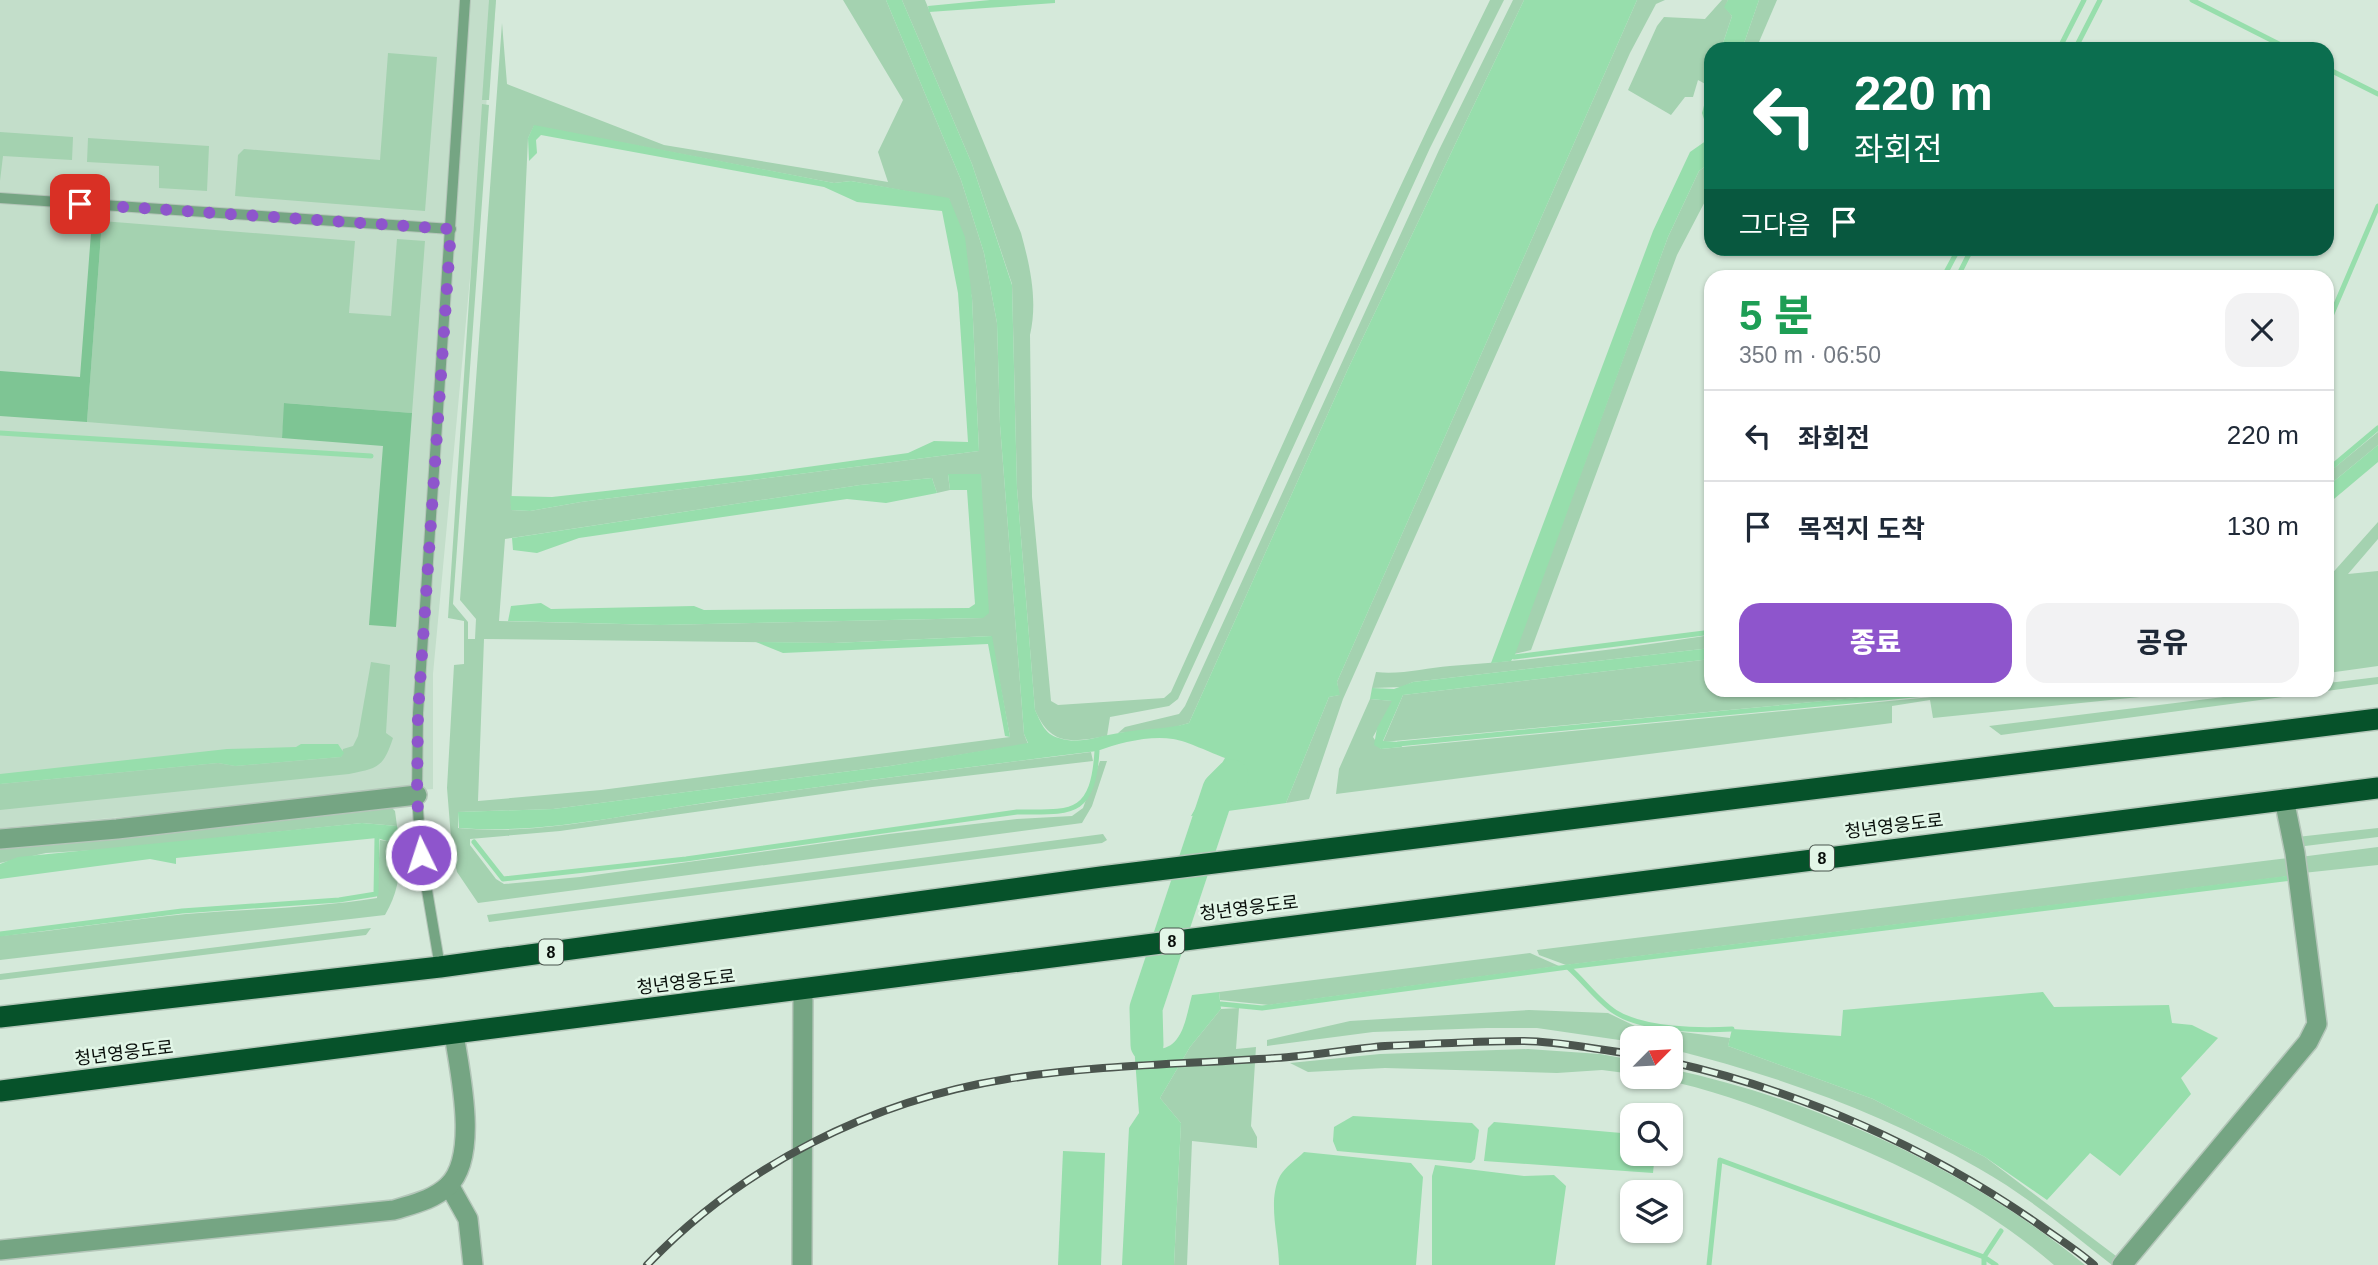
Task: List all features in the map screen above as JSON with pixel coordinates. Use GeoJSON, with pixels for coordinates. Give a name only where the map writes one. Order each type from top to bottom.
{"type":"FeatureCollection","features":[{"type":"Feature","properties":{"kind":"highway","name":"8"},"geometry":{"type":"LineString","coordinates":[[0,1017],[440,967],[1101,877],[2378,719]]}},
{"type":"Feature","properties":{"kind":"highway","name":"청년영웅도로"},"geometry":{"type":"LineString","coordinates":[[0,1091],[2378,788]]}},
{"type":"Feature","properties":{"kind":"street"},"geometry":{"type":"LineString","coordinates":[[0,839],[117,830],[417,795]]}},
{"type":"Feature","properties":{"kind":"street"},"geometry":{"type":"LineString","coordinates":[[2122,1265],[2308,1042],[2317,1024],[2295,853],[2284,799]]}},
{"type":"Feature","properties":{"kind":"street"},"geometry":{"type":"LineString","coordinates":[[802,1265],[803,989]]}},
{"type":"Feature","properties":{"kind":"street"},"geometry":{"type":"LineString","coordinates":[[0,1250],[394,1210],[427,1200],[449,1185],[463,1161],[464,1102],[454,1034]]}},
{"type":"Feature","properties":{"kind":"street"},"geometry":{"type":"LineString","coordinates":[[449,1185],[468,1219],[473,1265]]}},
{"type":"Feature","properties":{"kind":"lane"},"geometry":{"type":"LineString","coordinates":[[440,967],[421,855],[417,795],[418,713],[465,0]]}},
{"type":"Feature","properties":{"kind":"lane"},"geometry":{"type":"LineString","coordinates":[[0,198],[451,229]]}},
{"type":"Feature","properties":{"kind":"shaded area"},"geometry":{"type":"Polygon","coordinates":[[[0,0],[496,0],[433,674],[433,789],[0,828],[0,0]]]}},
{"type":"Feature","properties":{"kind":"shaded area"},"geometry":{"type":"Polygon","coordinates":[[[489,0],[496,0],[489,100],[482,100],[489,0]]]}},
{"type":"Feature","properties":{"kind":"shaded area"},"geometry":{"type":"Polygon","coordinates":[[[843,0],[886,0],[961,180],[984,253],[997,323],[1000,425],[1024,734],[1028,744],[890,766],[553,809],[458,812],[458,828],[489,830],[551,827],[802,789],[1091,752],[1093,761],[872,787],[560,831],[470,839],[470,845],[496,879],[504,884],[580,877],[889,834],[1017,819],[1072,816],[1083,808],[1100,761],[1107,761],[1092,806],[1082,823],[478,903],[457,872],[452,850],[447,788],[454,665],[464,664],[464,621],[448,618],[482,104],[489,105],[453,604],[468,622],[468,639],[475,639],[476,619],[460,600],[502,23],[507,84],[664,145],[888,182],[878,152],[903,100],[843,0]],[[534,126],[528,138],[511,510],[530,511],[581,502],[979,451],[972,298],[949,199],[851,181],[834,183],[534,126]],[[981,474],[948,475],[950,490],[937,493],[932,478],[860,485],[505,539],[499,621],[660,625],[983,618],[981,474]],[[991,636],[833,643],[484,639],[478,801],[601,790],[1010,737],[991,636]]]}},
{"type":"Feature","properties":{"kind":"shaded area"},"geometry":{"type":"Polygon","coordinates":[[[886,0],[902,0],[972,164],[1012,285],[1017,488],[1035,710],[1050,734],[1074,741],[1189,723],[1347,371],[1524,0],[1637,0],[1337,682],[1340,695],[1329,697],[1286,803],[1191,816],[1225,758],[1179,740],[1154,738],[1097,751],[764,794],[588,822],[523,828],[459,828],[458,812],[553,809],[890,766],[1028,743],[1024,734],[1000,425],[997,323],[984,253],[961,180],[886,0]]]}},
{"type":"Feature","properties":{"kind":"shaded area"},"geometry":{"type":"Polygon","coordinates":[[[902,0],[925,0],[1021,233],[1027,258],[1033,296],[1030,335],[1032,497],[1051,701],[1058,705],[1164,698],[1171,692],[1367,258],[1448,86],[1490,0],[1504,0],[1430,148],[1178,699],[1169,706],[1110,717],[1107,736],[1083,740],[1064,739],[1048,731],[1035,710],[1017,488],[1012,284],[972,164],[902,0]]]}},
{"type":"Feature","properties":{"kind":"shaded area"},"geometry":{"type":"Polygon","coordinates":[[[990,0],[1055,0],[1055,3],[929,12],[928,6],[990,0]]]}},
{"type":"Feature","properties":{"kind":"shaded area"},"geometry":{"type":"Polygon","coordinates":[[[1513,0],[1524,0],[1347,371],[1189,723],[1168,729],[1118,733],[1125,727],[1179,714],[1185,706],[1439,150],[1513,0]]]}},
{"type":"Feature","properties":{"kind":"shaded area"},"geometry":{"type":"Polygon","coordinates":[[[1637,0],[1665,0],[1656,4],[1630,53],[1343,699],[1309,799],[1286,803],[1329,697],[1339,695],[1337,682],[1637,0]]]}},
{"type":"Feature","properties":{"kind":"shaded area"},"geometry":{"type":"Polygon","coordinates":[[[1722,0],[1728,0],[1725,7],[1732,16],[1723,42],[1704,42],[1704,83],[1698,80],[1693,97],[1685,97],[1671,115],[1628,90],[1657,26],[1664,17],[1705,19],[1722,0]]]}},
{"type":"Feature","properties":{"kind":"shaded area"},"geometry":{"type":"Polygon","coordinates":[[[1728,0],[1759,0],[1744,42],[1723,42],[1732,16],[1724,7],[1728,0]]]}},
{"type":"Feature","properties":{"kind":"shaded area"},"geometry":{"type":"Polygon","coordinates":[[[1759,0],[1777,0],[1759,42],[1744,42],[1759,0]]]}},
{"type":"Feature","properties":{"kind":"shaded area"},"geometry":{"type":"Polygon","coordinates":[[[388,53],[437,57],[425,211],[235,196],[238,155],[244,149],[380,160],[388,53]]]}},
{"type":"Feature","properties":{"kind":"shaded area"},"geometry":{"type":"Polygon","coordinates":[[[534,125],[834,183],[851,181],[949,198],[965,237],[972,298],[979,451],[581,502],[530,511],[511,510],[510,496],[552,497],[749,475],[908,453],[934,441],[968,442],[958,293],[942,211],[857,202],[824,187],[541,135],[536,140],[537,153],[529,161],[528,138],[534,125]]]}},
{"type":"Feature","properties":{"kind":"shaded area"},"geometry":{"type":"Polygon","coordinates":[[[0,132],[73,137],[72,160],[3,156],[0,181],[0,132]]]}},
{"type":"Feature","properties":{"kind":"shaded area"},"geometry":{"type":"Polygon","coordinates":[[[88,138],[209,146],[207,191],[159,188],[159,166],[87,162],[88,138]]]}},
{"type":"Feature","properties":{"kind":"shaded area"},"geometry":{"type":"Polygon","coordinates":[[[1704,142],[1704,167],[1699,171],[1668,237],[1514,657],[1511,661],[1491,663],[1653,231],[1690,152],[1704,142]]]}},
{"type":"Feature","properties":{"kind":"shaded area"},"geometry":{"type":"Polygon","coordinates":[[[1704,167],[1704,203],[1677,255],[1531,650],[1514,654],[1668,237],[1699,171],[1704,167]]]}},
{"type":"Feature","properties":{"kind":"shaded area"},"geometry":{"type":"Polygon","coordinates":[[[92,220],[102,221],[87,422],[0,416],[0,371],[80,377],[92,220]]]}},
{"type":"Feature","properties":{"kind":"shaded area"},"geometry":{"type":"Polygon","coordinates":[[[102,221],[355,241],[349,313],[391,316],[397,239],[425,241],[412,413],[285,403],[282,438],[87,422],[102,221]]]}},
{"type":"Feature","properties":{"kind":"shaded area"},"geometry":{"type":"Polygon","coordinates":[[[284,403],[412,413],[396,627],[369,625],[383,446],[282,438],[284,403]]]}},
{"type":"Feature","properties":{"kind":"shaded area"},"geometry":{"type":"Polygon","coordinates":[[[2378,432],[2378,445],[2334,481],[2334,468],[2378,432]]]}},
{"type":"Feature","properties":{"kind":"shaded area"},"geometry":{"type":"Polygon","coordinates":[[[2378,445],[2378,462],[2334,499],[2334,481],[2378,445]]]}},
{"type":"Feature","properties":{"kind":"shaded area"},"geometry":{"type":"Polygon","coordinates":[[[948,474],[981,474],[989,613],[983,618],[660,625],[508,621],[511,606],[541,603],[551,609],[694,606],[704,610],[969,608],[975,604],[967,490],[950,490],[948,474]]]}},
{"type":"Feature","properties":{"kind":"shaded area"},"geometry":{"type":"Polygon","coordinates":[[[932,478],[937,493],[886,503],[847,499],[579,538],[537,553],[513,550],[512,538],[860,485],[932,478]]]}},
{"type":"Feature","properties":{"kind":"shaded area"},"geometry":{"type":"Polygon","coordinates":[[[2378,522],[2378,539],[2348,574],[2378,571],[2378,666],[2334,672],[2334,571],[2378,522]]]}},
{"type":"Feature","properties":{"kind":"shaded area"},"geometry":{"type":"Polygon","coordinates":[[[992,636],[1010,737],[1005,736],[988,644],[783,653],[756,642],[833,643],[992,636]]]}},
{"type":"Feature","properties":{"kind":"shaded area"},"geometry":{"type":"Polygon","coordinates":[[[1704,636],[1704,649],[1413,682],[1402,687],[1372,688],[1376,672],[1404,672],[1614,649],[1704,636]]]}},
{"type":"Feature","properties":{"kind":"shaded area"},"geometry":{"type":"Polygon","coordinates":[[[1704,649],[1704,660],[1403,695],[1383,741],[1400,742],[1402,747],[1381,749],[1374,745],[1377,728],[1392,701],[1370,699],[1372,688],[1394,689],[1413,682],[1704,649]]]}},
{"type":"Feature","properties":{"kind":"shaded area"},"geometry":{"type":"Polygon","coordinates":[[[1704,660],[1704,697],[1868,697],[1383,742],[1403,695],[1704,660]]]}},
{"type":"Feature","properties":{"kind":"shaded area"},"geometry":{"type":"Polygon","coordinates":[[[371,662],[390,665],[386,733],[393,738],[382,761],[373,768],[349,774],[0,810],[0,784],[218,763],[235,766],[341,757],[343,749],[353,746],[358,736],[371,662]]]}},
{"type":"Feature","properties":{"kind":"shaded area"},"geometry":{"type":"Polygon","coordinates":[[[2378,677],[2378,684],[2334,690],[2334,682],[2378,677]]]}},
{"type":"Feature","properties":{"kind":"shaded area"},"geometry":{"type":"Polygon","coordinates":[[[1932,697],[2139,697],[1933,718],[1930,700],[1892,706],[1892,723],[1336,794],[1339,769],[1370,699],[1393,701],[1373,737],[1381,749],[1932,697]]]}},
{"type":"Feature","properties":{"kind":"shaded area"},"geometry":{"type":"Polygon","coordinates":[[[2223,697],[2282,697],[2001,735],[1989,726],[2223,697]]]}},
{"type":"Feature","properties":{"kind":"shaded area"},"geometry":{"type":"Polygon","coordinates":[[[301,744],[338,744],[344,753],[341,757],[235,766],[218,763],[0,784],[0,774],[227,749],[296,747],[301,744]]]}},
{"type":"Feature","properties":{"kind":"shaded area"},"geometry":{"type":"Polygon","coordinates":[[[390,806],[395,811],[397,826],[362,823],[113,849],[46,853],[0,863],[0,846],[390,806]]]}},
{"type":"Feature","properties":{"kind":"shaded area"},"geometry":{"type":"Polygon","coordinates":[[[362,823],[397,826],[399,835],[387,841],[377,838],[176,858],[176,864],[150,859],[0,879],[0,864],[18,857],[362,823]]]}},
{"type":"Feature","properties":{"kind":"shaded area"},"geometry":{"type":"Polygon","coordinates":[[[2378,828],[2378,837],[2297,847],[2297,837],[2378,828]]]}},
{"type":"Feature","properties":{"kind":"shaded area"},"geometry":{"type":"Polygon","coordinates":[[[1103,834],[1107,840],[1102,843],[489,922],[487,915],[1103,834]]]}},
{"type":"Feature","properties":{"kind":"shaded area"},"geometry":{"type":"Polygon","coordinates":[[[399,835],[399,876],[385,915],[0,960],[0,936],[186,914],[377,898],[380,840],[387,841],[399,835]]]}},
{"type":"Feature","properties":{"kind":"shaded area"},"geometry":{"type":"Polygon","coordinates":[[[2378,847],[2378,865],[2303,873],[2300,857],[2378,847]]]}},
{"type":"Feature","properties":{"kind":"shaded area"},"geometry":{"type":"Polygon","coordinates":[[[2289,858],[2291,876],[1566,965],[1539,955],[1537,950],[2289,858]]]}},
{"type":"Feature","properties":{"kind":"shaded area"},"geometry":{"type":"Polygon","coordinates":[[[371,928],[366,935],[0,980],[0,974],[371,928]]]}},
{"type":"Feature","properties":{"kind":"shaded area"},"geometry":{"type":"Polygon","coordinates":[[[1530,953],[1559,966],[1269,1005],[1220,1000],[1219,992],[1530,953]]]}},
{"type":"Feature","properties":{"kind":"shaded area"},"geometry":{"type":"Polygon","coordinates":[[[1219,992],[1221,1009],[1190,1047],[1160,1098],[1181,1123],[1174,1265],[1122,1265],[1129,1128],[1139,1113],[1134,1045],[1138,1002],[1164,999],[1150,1049],[1161,1049],[1170,1046],[1181,1033],[1192,995],[1219,992]]]}},
{"type":"Feature","properties":{"kind":"shaded area"},"geometry":{"type":"Polygon","coordinates":[[[2043,992],[2054,1007],[2169,1005],[2172,1023],[2192,1025],[2218,1038],[2181,1078],[2191,1094],[2120,1176],[2090,1153],[2047,1200],[1985,1157],[1873,1099],[1728,1046],[1732,1029],[1841,1036],[1843,1010],[2043,992]]]}},
{"type":"Feature","properties":{"kind":"shaded area"},"geometry":{"type":"Polygon","coordinates":[[[1239,1008],[1236,1049],[1256,1047],[1251,1126],[1257,1137],[1257,1148],[1192,1141],[1187,1265],[1174,1265],[1181,1123],[1160,1098],[1190,1047],[1221,1009],[1239,1008]]]}},
{"type":"Feature","properties":{"kind":"shaded area"},"geometry":{"type":"Polygon","coordinates":[[[1529,1010],[1608,1013],[1635,1026],[1620,1026],[1620,1040],[1537,1028],[1487,1028],[1373,1032],[1267,1046],[1267,1040],[1350,1021],[1529,1010]]]}},
{"type":"Feature","properties":{"kind":"shaded area"},"geometry":{"type":"Polygon","coordinates":[[[1684,1032],[1730,1038],[1728,1046],[1873,1099],[1985,1157],[2120,1259],[2116,1265],[2112,1265],[2013,1190],[1942,1148],[1829,1098],[1684,1053],[1684,1032]]]}},
{"type":"Feature","properties":{"kind":"shaded area"},"geometry":{"type":"Polygon","coordinates":[[[1528,1049],[1600,1054],[1620,1058],[1620,1072],[1385,1068],[1308,1072],[1290,1063],[1380,1054],[1528,1049]]]}},
{"type":"Feature","properties":{"kind":"shaded area"},"geometry":{"type":"Polygon","coordinates":[[[1684,1072],[1782,1100],[1890,1143],[1991,1198],[2085,1265],[2054,1265],[1972,1205],[1855,1146],[1735,1099],[1684,1084],[1684,1072]]]}},
{"type":"Feature","properties":{"kind":"shaded area"},"geometry":{"type":"Polygon","coordinates":[[[1353,1116],[1472,1123],[1479,1130],[1475,1159],[1471,1163],[1337,1151],[1333,1141],[1334,1127],[1353,1116]]]}},
{"type":"Feature","properties":{"kind":"shaded area"},"geometry":{"type":"Polygon","coordinates":[[[1494,1122],[1620,1133],[1620,1166],[1654,1166],[1653,1173],[1484,1161],[1488,1128],[1494,1122]]]}},
{"type":"Feature","properties":{"kind":"shaded area"},"geometry":{"type":"Polygon","coordinates":[[[1063,1151],[1105,1153],[1101,1265],[1058,1265],[1063,1151]]]}},
{"type":"Feature","properties":{"kind":"shaded area"},"geometry":{"type":"Polygon","coordinates":[[[1304,1152],[1411,1163],[1423,1177],[1416,1265],[1279,1265],[1274,1208],[1276,1186],[1282,1173],[1304,1152]]]}},
{"type":"Feature","properties":{"kind":"shaded area"},"geometry":{"type":"Polygon","coordinates":[[[1435,1165],[1524,1176],[1554,1175],[1566,1186],[1555,1265],[1432,1265],[1432,1176],[1435,1165]]]}},
{"type":"Feature","properties":{"kind":"waterway"},"geometry":{"type":"LineString","coordinates":[[2063,42],[2084,0]]}},
{"type":"Feature","properties":{"kind":"waterway"},"geometry":{"type":"LineString","coordinates":[[2079,42],[2100,0]]}},
{"type":"Feature","properties":{"kind":"waterway"},"geometry":{"type":"LineString","coordinates":[[2192,0],[2275,42]]}},
{"type":"Feature","properties":{"kind":"waterway"},"geometry":{"type":"LineString","coordinates":[[2334,72],[2378,94]]}},
{"type":"Feature","properties":{"kind":"waterway"},"geometry":{"type":"LineString","coordinates":[[2334,309],[2378,206]]}},
{"type":"Feature","properties":{"kind":"waterway"},"geometry":{"type":"LineString","coordinates":[[1947,270],[1955,256]]}},
{"type":"Feature","properties":{"kind":"waterway"},"geometry":{"type":"LineString","coordinates":[[1961,270],[1968,256]]}},
{"type":"Feature","properties":{"kind":"waterway"},"geometry":{"type":"LineString","coordinates":[[2334,465],[2378,428]]}},
{"type":"Feature","properties":{"kind":"waterway"},"geometry":{"type":"LineString","coordinates":[[0,433],[371,456]]}},
{"type":"Feature","properties":{"kind":"waterway"},"geometry":{"type":"LineString","coordinates":[[1514,657],[1704,633]]}},
{"type":"Feature","properties":{"kind":"waterway"},"geometry":{"type":"LineString","coordinates":[[1398,744],[1892,697]]}},
{"type":"Feature","properties":{"kind":"waterway"},"geometry":{"type":"LineString","coordinates":[[474,842],[503,879],[686,859],[1017,812],[1052,812],[1076,806],[1084,799],[1095,773],[1097,751]]}},
{"type":"Feature","properties":{"kind":"waterway"},"geometry":{"type":"LineString","coordinates":[[1147,1045],[1146,1008],[1219,789],[1232,776]]}},
{"type":"Feature","properties":{"kind":"waterway"},"geometry":{"type":"LineString","coordinates":[[0,934],[182,911],[339,900],[376,894],[377,838]]}},
{"type":"Feature","properties":{"kind":"waterway"},"geometry":{"type":"LineString","coordinates":[[1221,1004],[1262,1008],[1568,967],[2291,878]]}},
{"type":"Feature","properties":{"kind":"waterway"},"geometry":{"type":"LineString","coordinates":[[1568,967],[1603,1002],[1627,1018],[1672,1028],[1732,1029]]}},
{"type":"Feature","properties":{"kind":"waterway"},"geometry":{"type":"LineString","coordinates":[[1709,1265],[1720,1160],[1984,1257],[1996,1265]]}},
{"type":"Feature","properties":{"kind":"waterway"},"geometry":{"type":"LineString","coordinates":[[1984,1265],[1984,1257],[2001,1231]]}},
{"type":"Feature","properties":{"kind":"railway"},"geometry":{"type":"LineString","coordinates":[[647,1265],[684,1229],[767,1168],[859,1121],[907,1103],[957,1089],[1007,1079],[1073,1071],[1289,1057],[1385,1046],[1537,1041],[1620,1052]]}},
{"type":"Feature","properties":{"kind":"railway"},"geometry":{"type":"LineString","coordinates":[[1684,1065],[1720,1074],[1816,1106],[1908,1147],[1996,1196],[2094,1265]]}},
{"type":"Feature","properties":{"kind":"route"},"geometry":{"type":"LineString","coordinates":[[80,204],[451,229],[418,713],[417,795],[421,855]]}}]}
